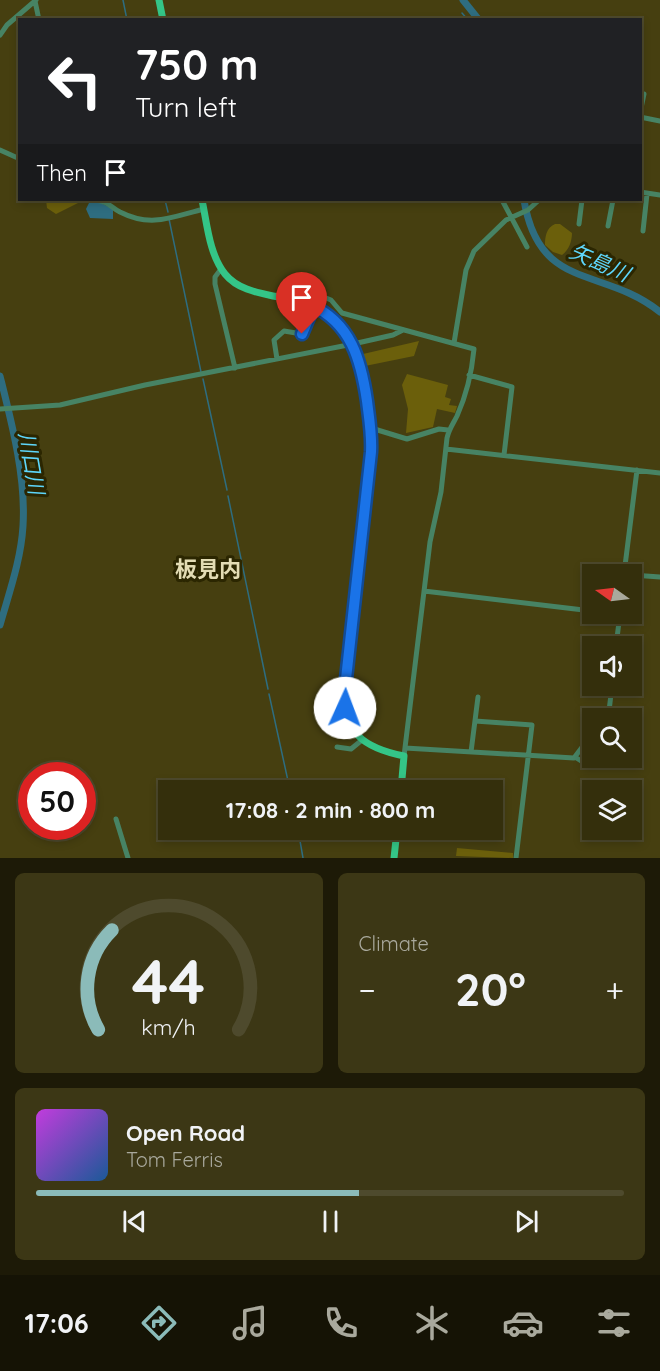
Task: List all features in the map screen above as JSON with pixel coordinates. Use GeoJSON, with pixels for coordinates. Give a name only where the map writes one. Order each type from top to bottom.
{"type":"FeatureCollection","features":[{"type":"Feature","properties":{"kind":"main road"},"geometry":{"type":"LineString","coordinates":[[159,0],[163,18]]}},
{"type":"Feature","properties":{"kind":"main road"},"geometry":{"type":"LineString","coordinates":[[202,201],[212,248],[221,269],[233,281],[245,288],[311,305],[333,318],[353,344],[363,372],[371,428],[371,452],[344,699],[348,718],[363,740],[377,750],[405,752],[402,780]]}},
{"type":"Feature","properties":{"kind":"main road"},"geometry":{"type":"LineString","coordinates":[[394,858],[396,840]]}},
{"type":"Feature","properties":{"kind":"street"},"geometry":{"type":"LineString","coordinates":[[36,0],[39,18]]}},
{"type":"Feature","properties":{"kind":"street"},"geometry":{"type":"LineString","coordinates":[[0,35],[7,25],[36,0]]}},
{"type":"Feature","properties":{"kind":"street"},"geometry":{"type":"LineString","coordinates":[[642,103],[644,94]]}},
{"type":"Feature","properties":{"kind":"street"},"geometry":{"type":"LineString","coordinates":[[642,117],[660,121]]}},
{"type":"Feature","properties":{"kind":"street"},"geometry":{"type":"LineString","coordinates":[[0,150],[18,158]]}},
{"type":"Feature","properties":{"kind":"street"},"geometry":{"type":"LineString","coordinates":[[643,231],[644,193],[660,195]]}},
{"type":"Feature","properties":{"kind":"street"},"geometry":{"type":"LineString","coordinates":[[102,201],[108,202],[120,212],[148,222],[204,209]]}},
{"type":"Feature","properties":{"kind":"street"},"geometry":{"type":"LineString","coordinates":[[502,201],[527,247]]}},
{"type":"Feature","properties":{"kind":"street"},"geometry":{"type":"LineString","coordinates":[[454,343],[469,262],[476,248],[510,217],[525,212],[537,201]]}},
{"type":"Feature","properties":{"kind":"street"},"geometry":{"type":"LineString","coordinates":[[579,224],[582,201]]}},
{"type":"Feature","properties":{"kind":"street"},"geometry":{"type":"LineString","coordinates":[[608,226],[613,201]]}},
{"type":"Feature","properties":{"kind":"street"},"geometry":{"type":"LineString","coordinates":[[221,269],[215,284],[235,368]]}},
{"type":"Feature","properties":{"kind":"street"},"geometry":{"type":"LineString","coordinates":[[277,359],[274,340],[284,331],[302,334],[310,315],[311,305],[317,298],[326,297],[342,313],[474,349],[457,416],[448,430],[441,492],[430,542],[405,752],[471,752],[575,757],[582,761]]}},
{"type":"Feature","properties":{"kind":"street"},"geometry":{"type":"LineString","coordinates":[[0,409],[60,405],[353,344],[393,335],[404,330]]}},
{"type":"Feature","properties":{"kind":"street"},"geometry":{"type":"LineString","coordinates":[[469,375],[512,387],[504,455]]}},
{"type":"Feature","properties":{"kind":"street"},"geometry":{"type":"LineString","coordinates":[[371,428],[407,439],[439,429],[448,430]]}},
{"type":"Feature","properties":{"kind":"street"},"geometry":{"type":"LineString","coordinates":[[446,449],[660,473]]}},
{"type":"Feature","properties":{"kind":"street"},"geometry":{"type":"LineString","coordinates":[[625,564],[637,470]]}},
{"type":"Feature","properties":{"kind":"street"},"geometry":{"type":"LineString","coordinates":[[642,576],[660,577]]}},
{"type":"Feature","properties":{"kind":"street"},"geometry":{"type":"LineString","coordinates":[[424,591],[582,610]]}},
{"type":"Feature","properties":{"kind":"street"},"geometry":{"type":"LineString","coordinates":[[471,752],[478,697]]}},
{"type":"Feature","properties":{"kind":"street"},"geometry":{"type":"LineString","coordinates":[[475,721],[531,725],[516,858]]}},
{"type":"Feature","properties":{"kind":"street"},"geometry":{"type":"LineString","coordinates":[[337,747],[351,748],[363,740]]}},
{"type":"Feature","properties":{"kind":"street"},"geometry":{"type":"LineString","coordinates":[[575,757],[582,748]]}},
{"type":"Feature","properties":{"kind":"street"},"geometry":{"type":"LineString","coordinates":[[116,819],[128,858]]}},
{"type":"Feature","properties":{"kind":"shaded area"},"geometry":{"type":"Polygon","coordinates":[[[46,201],[80,201],[56,214],[47,208],[46,201]]]}},
{"type":"Feature","properties":{"kind":"shaded area"},"geometry":{"type":"Polygon","coordinates":[[[555,224],[560,224],[572,233],[570,245],[562,255],[553,252],[545,245],[548,230],[555,224]]]}},
{"type":"Feature","properties":{"kind":"shaded area"},"geometry":{"type":"Polygon","coordinates":[[[419,341],[414,356],[365,366],[363,354],[419,341]]]}},
{"type":"Feature","properties":{"kind":"shaded area"},"geometry":{"type":"Polygon","coordinates":[[[407,374],[448,385],[445,397],[451,399],[449,405],[457,406],[455,413],[437,409],[433,427],[406,433],[408,409],[402,385],[407,374]]]}},
{"type":"Feature","properties":{"kind":"shaded area"},"geometry":{"type":"Polygon","coordinates":[[[457,848],[513,853],[513,858],[456,856],[457,848]]]}},
{"type":"Feature","properties":{"kind":"water"},"geometry":{"type":"Polygon","coordinates":[[[97,201],[113,209],[113,219],[90,218],[86,209],[89,203],[97,201]]]}},
{"type":"Feature","properties":{"kind":"waterway"},"geometry":{"type":"LineString","coordinates":[[123,0],[127,18]]}},
{"type":"Feature","properties":{"kind":"waterway","name":"矢島川"},"geometry":{"type":"LineString","coordinates":[[463,0],[477,18]]}},
{"type":"Feature","properties":{"kind":"waterway"},"geometry":{"type":"LineString","coordinates":[[462,13],[466,18]]}},
{"type":"Feature","properties":{"kind":"waterway"},"geometry":{"type":"LineString","coordinates":[[165,201],[168,212]]}},
{"type":"Feature","properties":{"kind":"waterway","name":"矢島川"},"geometry":{"type":"LineString","coordinates":[[524,201],[532,229],[544,250],[559,264],[576,273],[617,288],[660,312]]}},
{"type":"Feature","properties":{"kind":"waterway"},"geometry":{"type":"LineString","coordinates":[[169,219],[201,372]]}},
{"type":"Feature","properties":{"kind":"waterway","name":"川口川"},"geometry":{"type":"LineString","coordinates":[[0,376],[17,451],[23,507],[20,551],[0,625]]}},
{"type":"Feature","properties":{"kind":"waterway"},"geometry":{"type":"LineString","coordinates":[[203,379],[227,490]]}},
{"type":"Feature","properties":{"kind":"waterway"},"geometry":{"type":"LineString","coordinates":[[228,496],[268,689]]}},
{"type":"Feature","properties":{"kind":"waterway"},"geometry":{"type":"LineString","coordinates":[[269,694],[288,780]]}},
{"type":"Feature","properties":{"kind":"waterway"},"geometry":{"type":"LineString","coordinates":[[300,840],[303,858]]}},
{"type":"Feature","properties":{"kind":"district","name":"板見内"},"geometry":{"type":"Point","coordinates":[208,569]}},
{"type":"Feature","properties":{"kind":"route"},"geometry":{"type":"LineString","coordinates":[[302,334],[310,315],[311,305],[327,313],[348,335],[363,372],[371,428],[371,452],[345,688],[345,708]]}}]}
